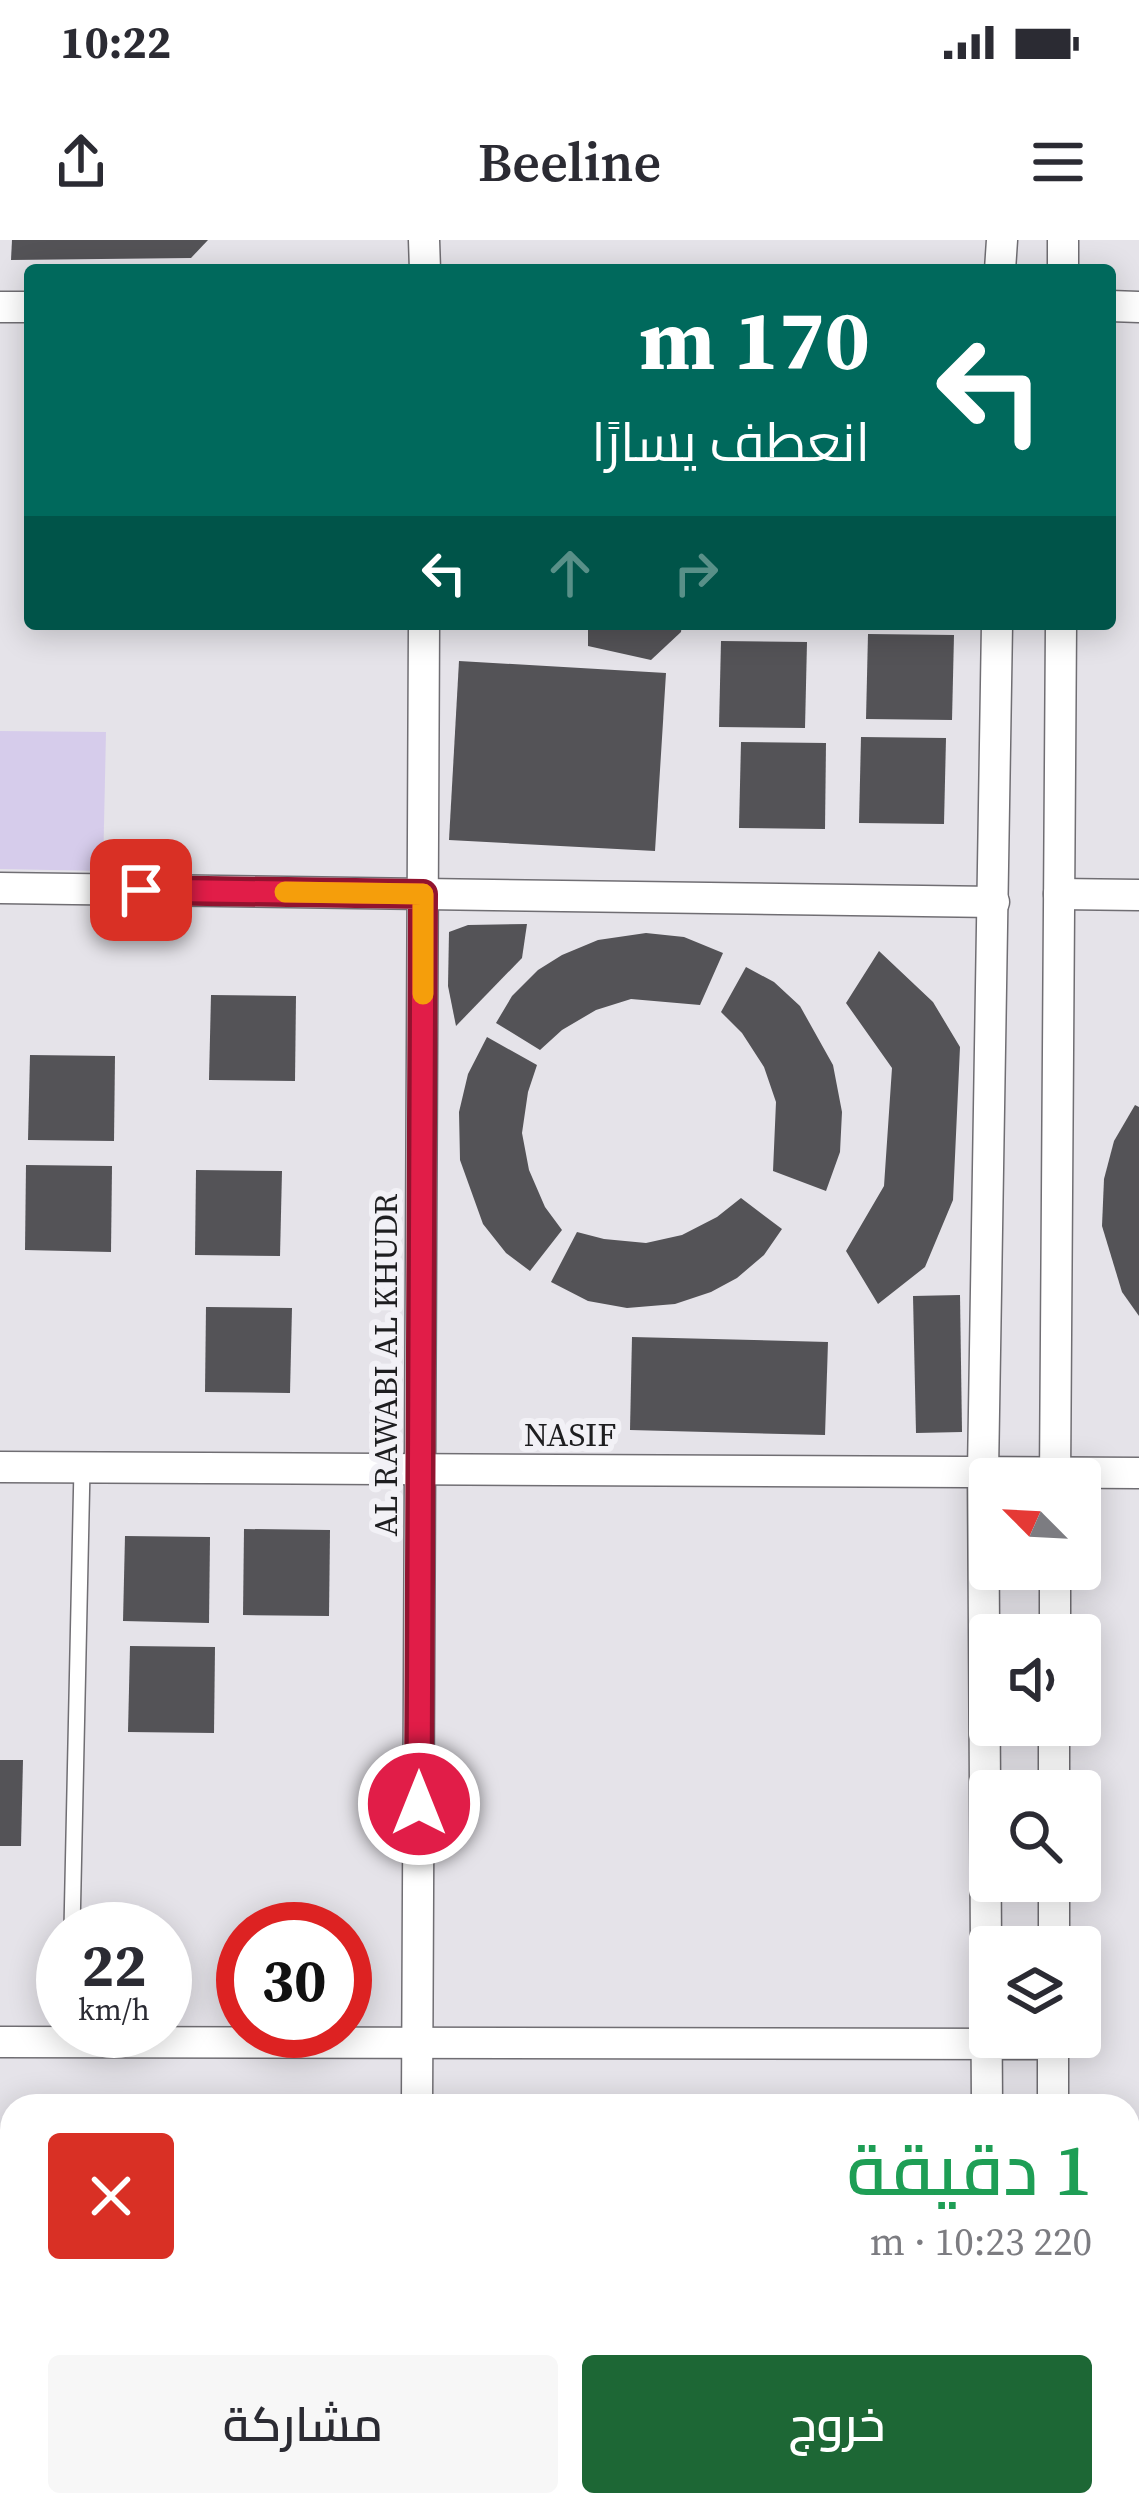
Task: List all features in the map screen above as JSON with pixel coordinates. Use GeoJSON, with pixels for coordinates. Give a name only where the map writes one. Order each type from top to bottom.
{"type":"FeatureCollection","features":[{"type":"Feature","properties":{"kind":"street","name":"AL RAWABI AL KHUDR"},"geometry":{"type":"LineString","coordinates":[[417,2094],[424,630]]}},
{"type":"Feature","properties":{"kind":"street"},"geometry":{"type":"LineString","coordinates":[[983,1458],[997,630]]}},
{"type":"Feature","properties":{"kind":"street"},"geometry":{"type":"LineString","coordinates":[[1055,1458],[1061,630]]}},
{"type":"Feature","properties":{"kind":"street"},"geometry":{"type":"LineString","coordinates":[[0,888],[994,902]]}},
{"type":"Feature","properties":{"kind":"street"},"geometry":{"type":"LineString","coordinates":[[1059,894],[1139,895]]}},
{"type":"Feature","properties":{"kind":"street","name":"NASIF"},"geometry":{"type":"LineString","coordinates":[[0,1467],[969,1472]]}},
{"type":"Feature","properties":{"kind":"street","name":"NASIF"},"geometry":{"type":"LineString","coordinates":[[1101,1473],[1139,1472]]}},
{"type":"Feature","properties":{"kind":"street"},"geometry":{"type":"LineString","coordinates":[[984,1590],[985,1926]]}},
{"type":"Feature","properties":{"kind":"street"},"geometry":{"type":"LineString","coordinates":[[0,2042],[36,2039]]}},
{"type":"Feature","properties":{"kind":"street"},"geometry":{"type":"LineString","coordinates":[[192,2039],[969,2044]]}},
{"type":"Feature","properties":{"kind":"street"},"geometry":{"type":"LineString","coordinates":[[986,2058],[986,2094]]}},
{"type":"Feature","properties":{"kind":"street"},"geometry":{"type":"LineString","coordinates":[[1053,2058],[1053,2094]]}},
{"type":"Feature","properties":{"kind":"lane"},"geometry":{"type":"LineString","coordinates":[[73,1902],[82,1468]]}},
{"type":"Feature","properties":{"kind":"shaded area"},"geometry":{"type":"Polygon","coordinates":[[[0,731],[106,732],[103,871],[0,869],[0,731]]]}},
{"type":"Feature","properties":{"kind":"building"},"geometry":{"type":"Polygon","coordinates":[[[12,240],[208,240],[191,258],[11,260],[12,240]]]}},
{"type":"Feature","properties":{"kind":"building"},"geometry":{"type":"Polygon","coordinates":[[[588,630],[681,630],[651,660],[588,646],[588,630]]]}},
{"type":"Feature","properties":{"kind":"building"},"geometry":{"type":"Polygon","coordinates":[[[868,634],[954,635],[952,720],[866,719],[868,634]]]}},
{"type":"Feature","properties":{"kind":"building"},"geometry":{"type":"Polygon","coordinates":[[[721,641],[807,642],[805,728],[719,727],[721,641]]]}},
{"type":"Feature","properties":{"kind":"building"},"geometry":{"type":"Polygon","coordinates":[[[459,661],[666,673],[655,851],[449,840],[459,661]]]}},
{"type":"Feature","properties":{"kind":"building"},"geometry":{"type":"Polygon","coordinates":[[[861,737],[946,738],[944,824],[859,823],[861,737]]]}},
{"type":"Feature","properties":{"kind":"building"},"geometry":{"type":"Polygon","coordinates":[[[741,742],[826,743],[825,829],[739,828],[741,742]]]}},
{"type":"Feature","properties":{"kind":"building"},"geometry":{"type":"Polygon","coordinates":[[[527,924],[522,958],[456,1026],[448,986],[449,932],[468,925],[527,924]]]}},
{"type":"Feature","properties":{"kind":"building"},"geometry":{"type":"Polygon","coordinates":[[[646,933],[684,937],[723,953],[700,1005],[631,999],[596,1010],[540,1050],[496,1023],[512,996],[538,970],[562,955],[598,940],[646,933]]]}},
{"type":"Feature","properties":{"kind":"building"},"geometry":{"type":"Polygon","coordinates":[[[879,951],[933,1002],[960,1047],[953,1200],[925,1267],[878,1304],[846,1251],[884,1186],[892,1068],[846,1003],[879,951]]]}},
{"type":"Feature","properties":{"kind":"building"},"geometry":{"type":"Polygon","coordinates":[[[746,967],[774,982],[800,1006],[833,1065],[842,1112],[840,1152],[826,1191],[773,1171],[776,1102],[764,1067],[742,1033],[721,1012],[746,967]]]}},
{"type":"Feature","properties":{"kind":"building"},"geometry":{"type":"Polygon","coordinates":[[[211,995],[296,996],[295,1081],[209,1080],[211,995]]]}},
{"type":"Feature","properties":{"kind":"building"},"geometry":{"type":"Polygon","coordinates":[[[487,1037],[537,1065],[522,1133],[529,1170],[545,1207],[562,1230],[530,1271],[506,1253],[483,1224],[460,1160],[459,1112],[468,1074],[487,1037]]]}},
{"type":"Feature","properties":{"kind":"building"},"geometry":{"type":"Polygon","coordinates":[[[30,1055],[115,1056],[114,1141],[28,1140],[30,1055]]]}},
{"type":"Feature","properties":{"kind":"building"},"geometry":{"type":"Polygon","coordinates":[[[1135,1105],[1139,1107],[1139,1316],[1122,1292],[1102,1226],[1104,1179],[1114,1141],[1135,1105]]]}},
{"type":"Feature","properties":{"kind":"building"},"geometry":{"type":"Polygon","coordinates":[[[26,1165],[112,1166],[111,1252],[25,1250],[26,1165]]]}},
{"type":"Feature","properties":{"kind":"building"},"geometry":{"type":"Polygon","coordinates":[[[196,1170],[282,1171],[280,1256],[195,1255],[196,1170]]]}},
{"type":"Feature","properties":{"kind":"building"},"geometry":{"type":"Polygon","coordinates":[[[741,1198],[782,1229],[764,1255],[711,1292],[675,1304],[627,1308],[588,1301],[551,1282],[577,1232],[646,1243],[682,1235],[741,1198]]]}},
{"type":"Feature","properties":{"kind":"building"},"geometry":{"type":"Polygon","coordinates":[[[960,1295],[962,1432],[916,1433],[913,1296],[960,1295]]]}},
{"type":"Feature","properties":{"kind":"building"},"geometry":{"type":"Polygon","coordinates":[[[206,1307],[292,1308],[290,1393],[205,1392],[206,1307]]]}},
{"type":"Feature","properties":{"kind":"building"},"geometry":{"type":"Polygon","coordinates":[[[632,1337],[828,1342],[825,1435],[630,1430],[632,1337]]]}},
{"type":"Feature","properties":{"kind":"building"},"geometry":{"type":"Polygon","coordinates":[[[244,1529],[330,1530],[329,1616],[243,1615],[244,1529]]]}},
{"type":"Feature","properties":{"kind":"building"},"geometry":{"type":"Polygon","coordinates":[[[125,1536],[210,1537],[209,1623],[123,1621],[125,1536]]]}},
{"type":"Feature","properties":{"kind":"building"},"geometry":{"type":"Polygon","coordinates":[[[130,1646],[215,1647],[214,1733],[128,1732],[130,1646]]]}},
{"type":"Feature","properties":{"kind":"building"},"geometry":{"type":"Polygon","coordinates":[[[0,1760],[23,1760],[21,1846],[0,1846],[0,1760]]]}},
{"type":"Feature","properties":{"kind":"slow traffic"},"geometry":{"type":"LineString","coordinates":[[285,892],[423,894],[423,994]]}},
{"type":"Feature","properties":{"kind":"route"},"geometry":{"type":"LineString","coordinates":[[141,890],[423,894],[419,1804]]}}]}
